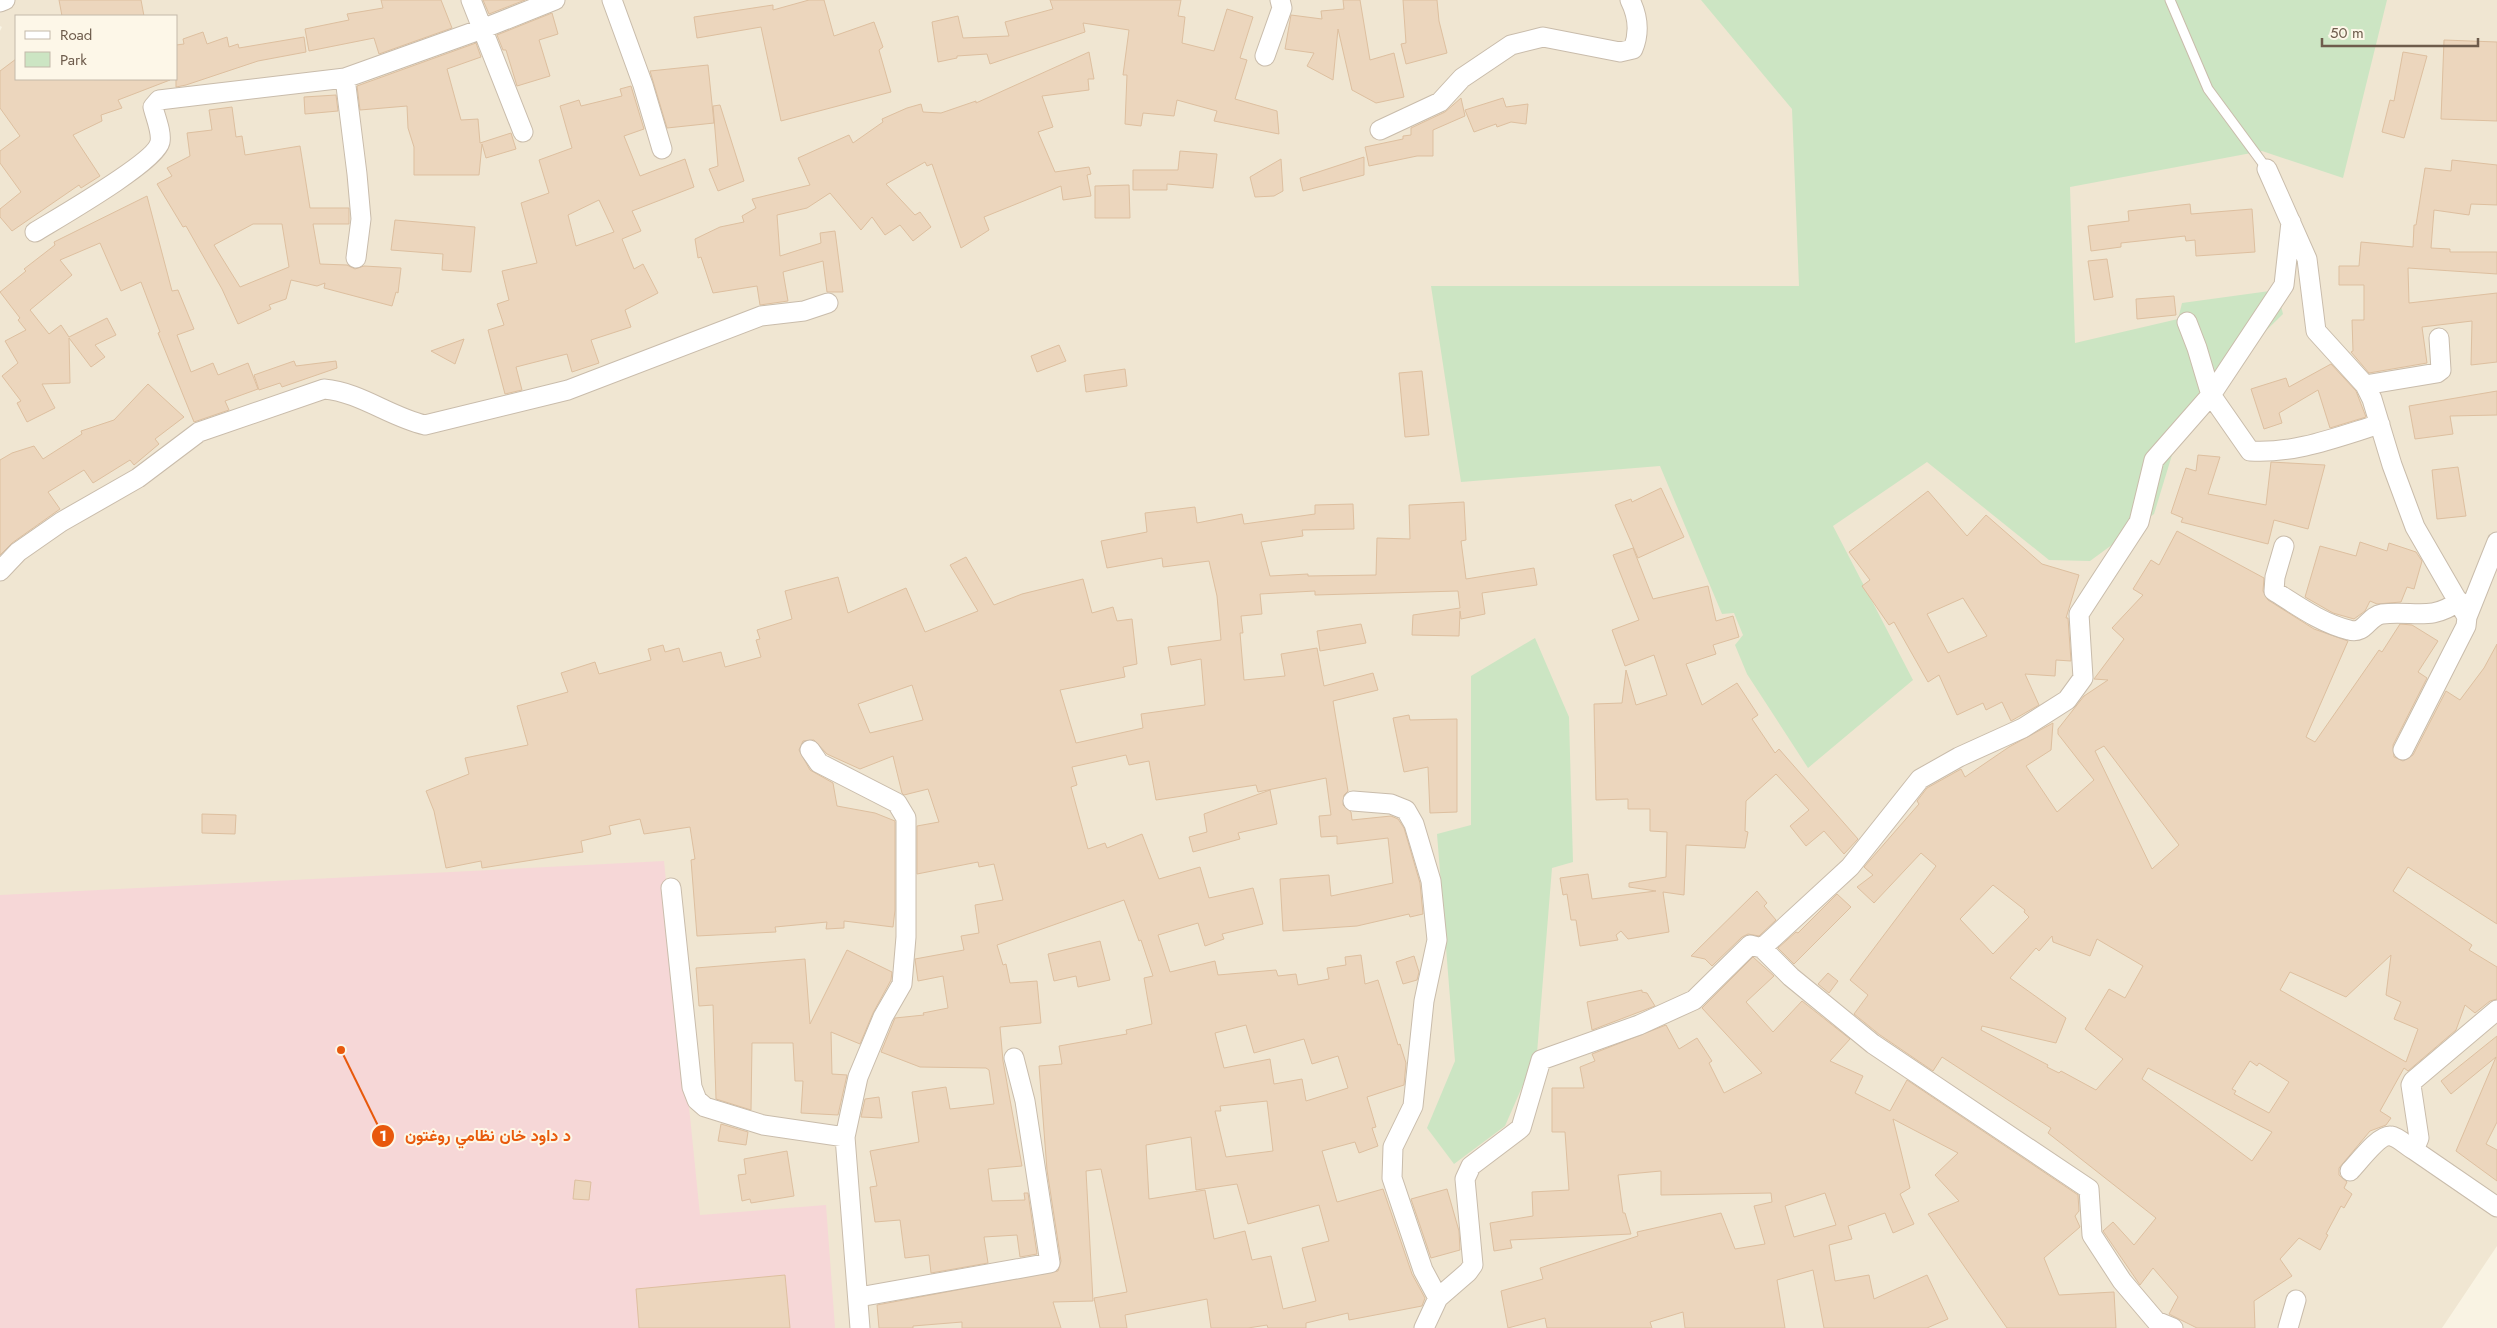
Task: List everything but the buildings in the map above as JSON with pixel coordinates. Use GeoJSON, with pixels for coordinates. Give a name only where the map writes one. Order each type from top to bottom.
{"type":"FeatureCollection","features":[{"type":"Feature","properties":{"kind":"street"},"geometry":{"type":"LineString","coordinates":[[0,2],[5,0]]}},
{"type":"Feature","properties":{"kind":"street"},"geometry":{"type":"LineString","coordinates":[[471,0],[523,132]]}},
{"type":"Feature","properties":{"kind":"street"},"geometry":{"type":"LineString","coordinates":[[34,232],[120,180],[158,147],[160,137],[153,107],[159,100],[344,78],[482,29],[555,0]]}},
{"type":"Feature","properties":{"kind":"street"},"geometry":{"type":"LineString","coordinates":[[612,0],[662,149]]}},
{"type":"Feature","properties":{"kind":"street"},"geometry":{"type":"LineString","coordinates":[[1265,56],[1282,8],[1280,0]]}},
{"type":"Feature","properties":{"kind":"street"},"geometry":{"type":"LineString","coordinates":[[1380,130],[1440,102],[1462,78],[1511,45],[1543,37],[1620,52],[1633,48],[1637,38],[1638,26],[1635,10],[1630,0]]}},
{"type":"Feature","properties":{"kind":"street"},"geometry":{"type":"LineString","coordinates":[[344,78],[361,220],[356,258]]}},
{"type":"Feature","properties":{"kind":"street"},"geometry":{"type":"LineString","coordinates":[[2267,169],[2307,259],[2316,331],[2365,384],[2415,527],[2434,563],[2463,609],[2466,626],[2403,750]]}},
{"type":"Feature","properties":{"kind":"street"},"geometry":{"type":"LineString","coordinates":[[1762,948],[1850,867],[1920,779],[1959,757],[2023,728],[2067,700],[2083,678],[2079,614],[2139,522],[2154,460],[2211,395],[2284,285],[2291,222]]}},
{"type":"Feature","properties":{"kind":"street"},"geometry":{"type":"LineString","coordinates":[[0,572],[18,552],[61,522],[138,478],[199,432],[324,389],[342,391],[405,421],[425,425],[568,390],[761,316],[804,311],[828,303]]}},
{"type":"Feature","properties":{"kind":"street"},"geometry":{"type":"LineString","coordinates":[[2187,322],[2211,395],[2250,451],[2275,452],[2300,448],[2380,424]]}},
{"type":"Feature","properties":{"kind":"street"},"geometry":{"type":"LineString","coordinates":[[2365,384],[2437,374],[2441,370],[2439,338]]}},
{"type":"Feature","properties":{"kind":"street"},"geometry":{"type":"LineString","coordinates":[[2463,609],[2497,542]]}},
{"type":"Feature","properties":{"kind":"street"},"geometry":{"type":"LineString","coordinates":[[2284,546],[2275,577],[2274,591],[2321,620],[2351,631],[2359,631],[2381,614],[2436,613],[2463,609]]}},
{"type":"Feature","properties":{"kind":"street"},"geometry":{"type":"LineString","coordinates":[[810,750],[819,763],[897,803],[906,818],[906,937],[902,984],[883,1018],[858,1077],[845,1137],[859,1296],[860,1328]]}},
{"type":"Feature","properties":{"kind":"street"},"geometry":{"type":"LineString","coordinates":[[1353,801],[1392,804],[1406,810],[1414,824],[1431,882],[1437,940],[1424,1001],[1414,1106],[1393,1147],[1392,1178],[1424,1270],[1438,1298]]}},
{"type":"Feature","properties":{"kind":"street"},"geometry":{"type":"LineString","coordinates":[[671,888],[692,1086],[697,1100],[705,1107],[763,1124],[845,1137]]}},
{"type":"Feature","properties":{"kind":"street"},"geometry":{"type":"LineString","coordinates":[[1424,1328],[1438,1298],[1468,1272],[1473,1265],[1465,1179],[1471,1166],[1521,1128],[1541,1060],[1639,1025],[1694,1000],[1750,945],[1762,948],[1791,977],[1873,1044],[2089,1189],[2092,1235],[2122,1281],[2156,1321],[2173,1328]]}},
{"type":"Feature","properties":{"kind":"street"},"geometry":{"type":"LineString","coordinates":[[2414,1150],[2419,1138],[2412,1099],[2413,1081],[2497,1010]]}},
{"type":"Feature","properties":{"kind":"street"},"geometry":{"type":"LineString","coordinates":[[859,1296],[1050,1263],[1025,1101],[1014,1058]]}},
{"type":"Feature","properties":{"kind":"street"},"geometry":{"type":"LineString","coordinates":[[2350,1171],[2378,1141],[2386,1136],[2393,1136],[2497,1207]]}},
{"type":"Feature","properties":{"kind":"street"},"geometry":{"type":"LineString","coordinates":[[2288,1328],[2296,1300]]}},
{"type":"Feature","properties":{"kind":"lane"},"geometry":{"type":"LineString","coordinates":[[2170,0],[2208,89],[2267,169]]}},
{"type":"Feature","properties":{"kind":"shaded area"},"geometry":{"type":"Polygon","coordinates":[[[0,0],[2497,0],[2497,1246],[2442,1328],[0,1328],[0,31],[2,27],[0,26],[0,0]]]}},
{"type":"Feature","properties":{"kind":"shaded area"},"geometry":{"type":"Polygon","coordinates":[[[664,861],[700,1215],[826,1205],[835,1328],[0,1328],[0,895],[664,861]]]}},
{"type":"Feature","properties":{"kind":"green space"},"geometry":{"type":"Polygon","coordinates":[[[1701,0],[2387,0],[2343,178],[2262,151],[2070,187],[2075,343],[2178,319],[2182,303],[2277,290],[2283,314],[2186,409],[2154,514],[2090,561],[2049,560],[1927,462],[1833,526],[1913,680],[1808,768],[1747,674],[1735,645],[1743,635],[1734,613],[1722,614],[1660,466],[1461,482],[1431,286],[1799,286],[1792,109],[1701,0]]]}},
{"type":"Feature","properties":{"kind":"green space"},"geometry":{"type":"Polygon","coordinates":[[[1535,638],[1569,717],[1573,862],[1552,868],[1537,1053],[1505,1126],[1454,1164],[1427,1128],[1455,1061],[1437,834],[1471,825],[1471,676],[1535,638]]]}},
{"type":"Feature","properties":{"kind":"place","name":"د داود خان نظامي روغتون"},"geometry":{"type":"Point","coordinates":[341,1050]}}]}
